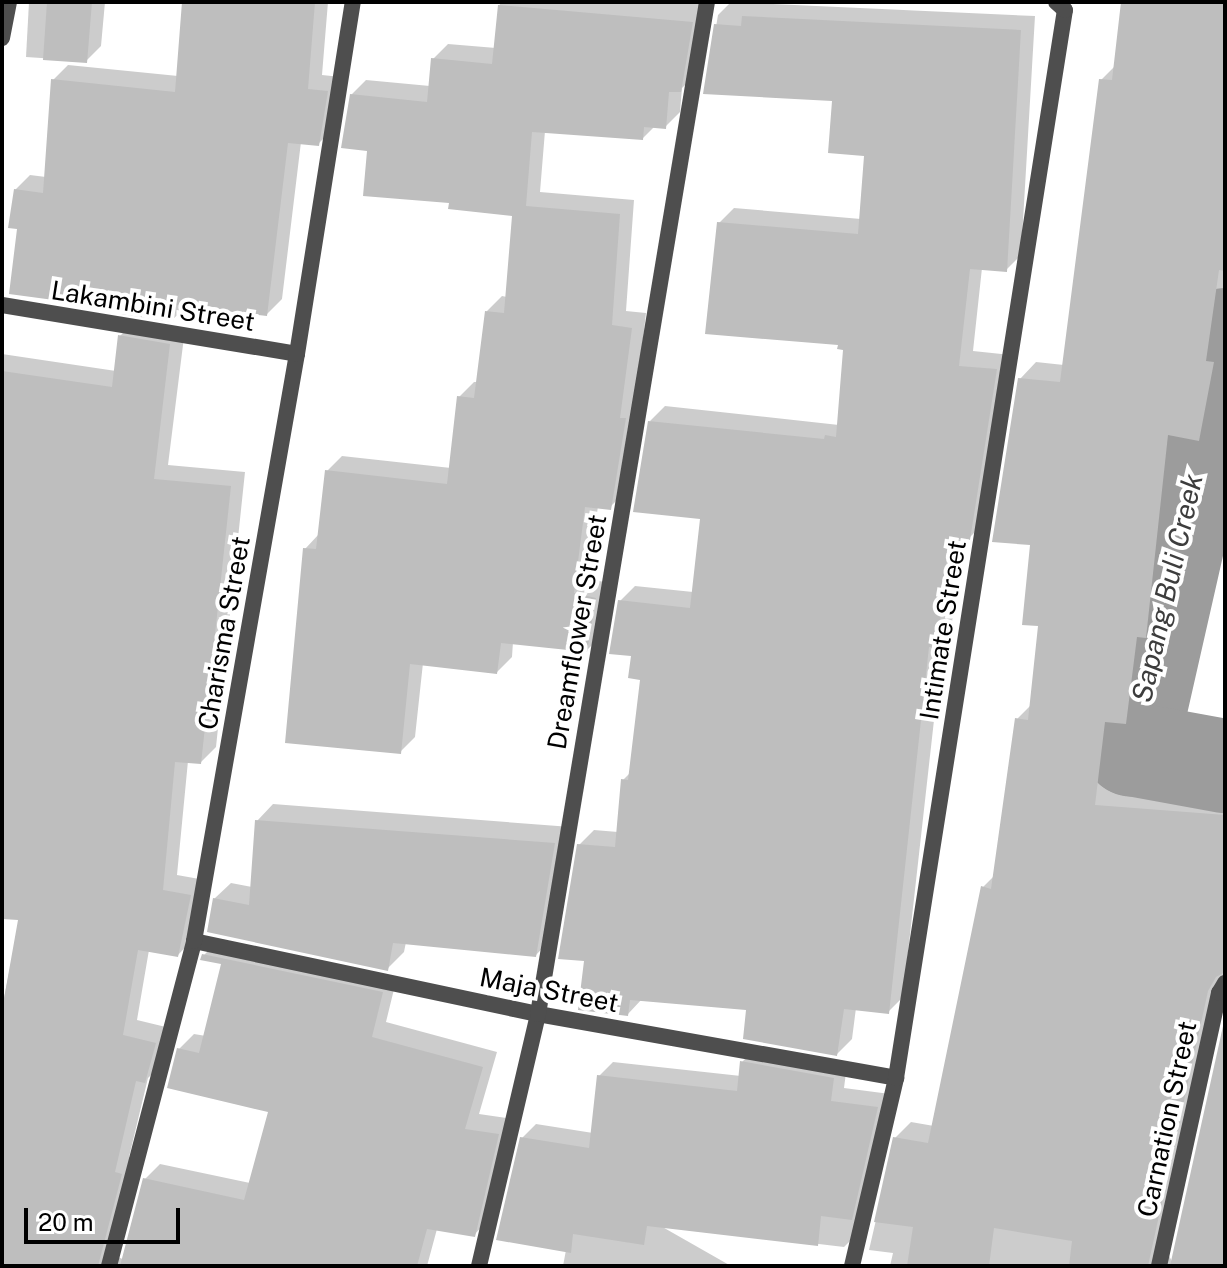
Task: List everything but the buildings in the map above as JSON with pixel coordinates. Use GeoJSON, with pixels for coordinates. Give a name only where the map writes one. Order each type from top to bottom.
{"type":"FeatureCollection","features":[{"type":"Feature","properties":{"kind":"street"},"geometry":{"type":"LineString","coordinates":[[2,38],[9,2]]}},
{"type":"Feature","properties":{"kind":"street","name":"Charisma Street"},"geometry":{"type":"LineString","coordinates":[[109,1266],[194,941],[297,354],[353,2]]}},
{"type":"Feature","properties":{"kind":"street","name":"Dreamflower Street"},"geometry":{"type":"LineString","coordinates":[[479,1266],[538,1014],[707,2]]}},
{"type":"Feature","properties":{"kind":"street","name":"Intimate Street"},"geometry":{"type":"LineString","coordinates":[[852,1266],[896,1078],[1061,6]]}},
{"type":"Feature","properties":{"kind":"street","name":"Lakambini Street"},"geometry":{"type":"LineString","coordinates":[[2,305],[297,354]]}},
{"type":"Feature","properties":{"kind":"street","name":"Maja Street"},"geometry":{"type":"LineString","coordinates":[[194,941],[538,1014],[896,1078]]}},
{"type":"Feature","properties":{"kind":"street","name":"Carnation Street"},"geometry":{"type":"LineString","coordinates":[[1159,1266],[1219,993],[1225,983]]}},
{"type":"Feature","properties":{"kind":"waterway","name":"Sapang Buli Creek"},"geometry":{"type":"LineString","coordinates":[[1225,335],[1131,749],[1225,766]]}}]}
